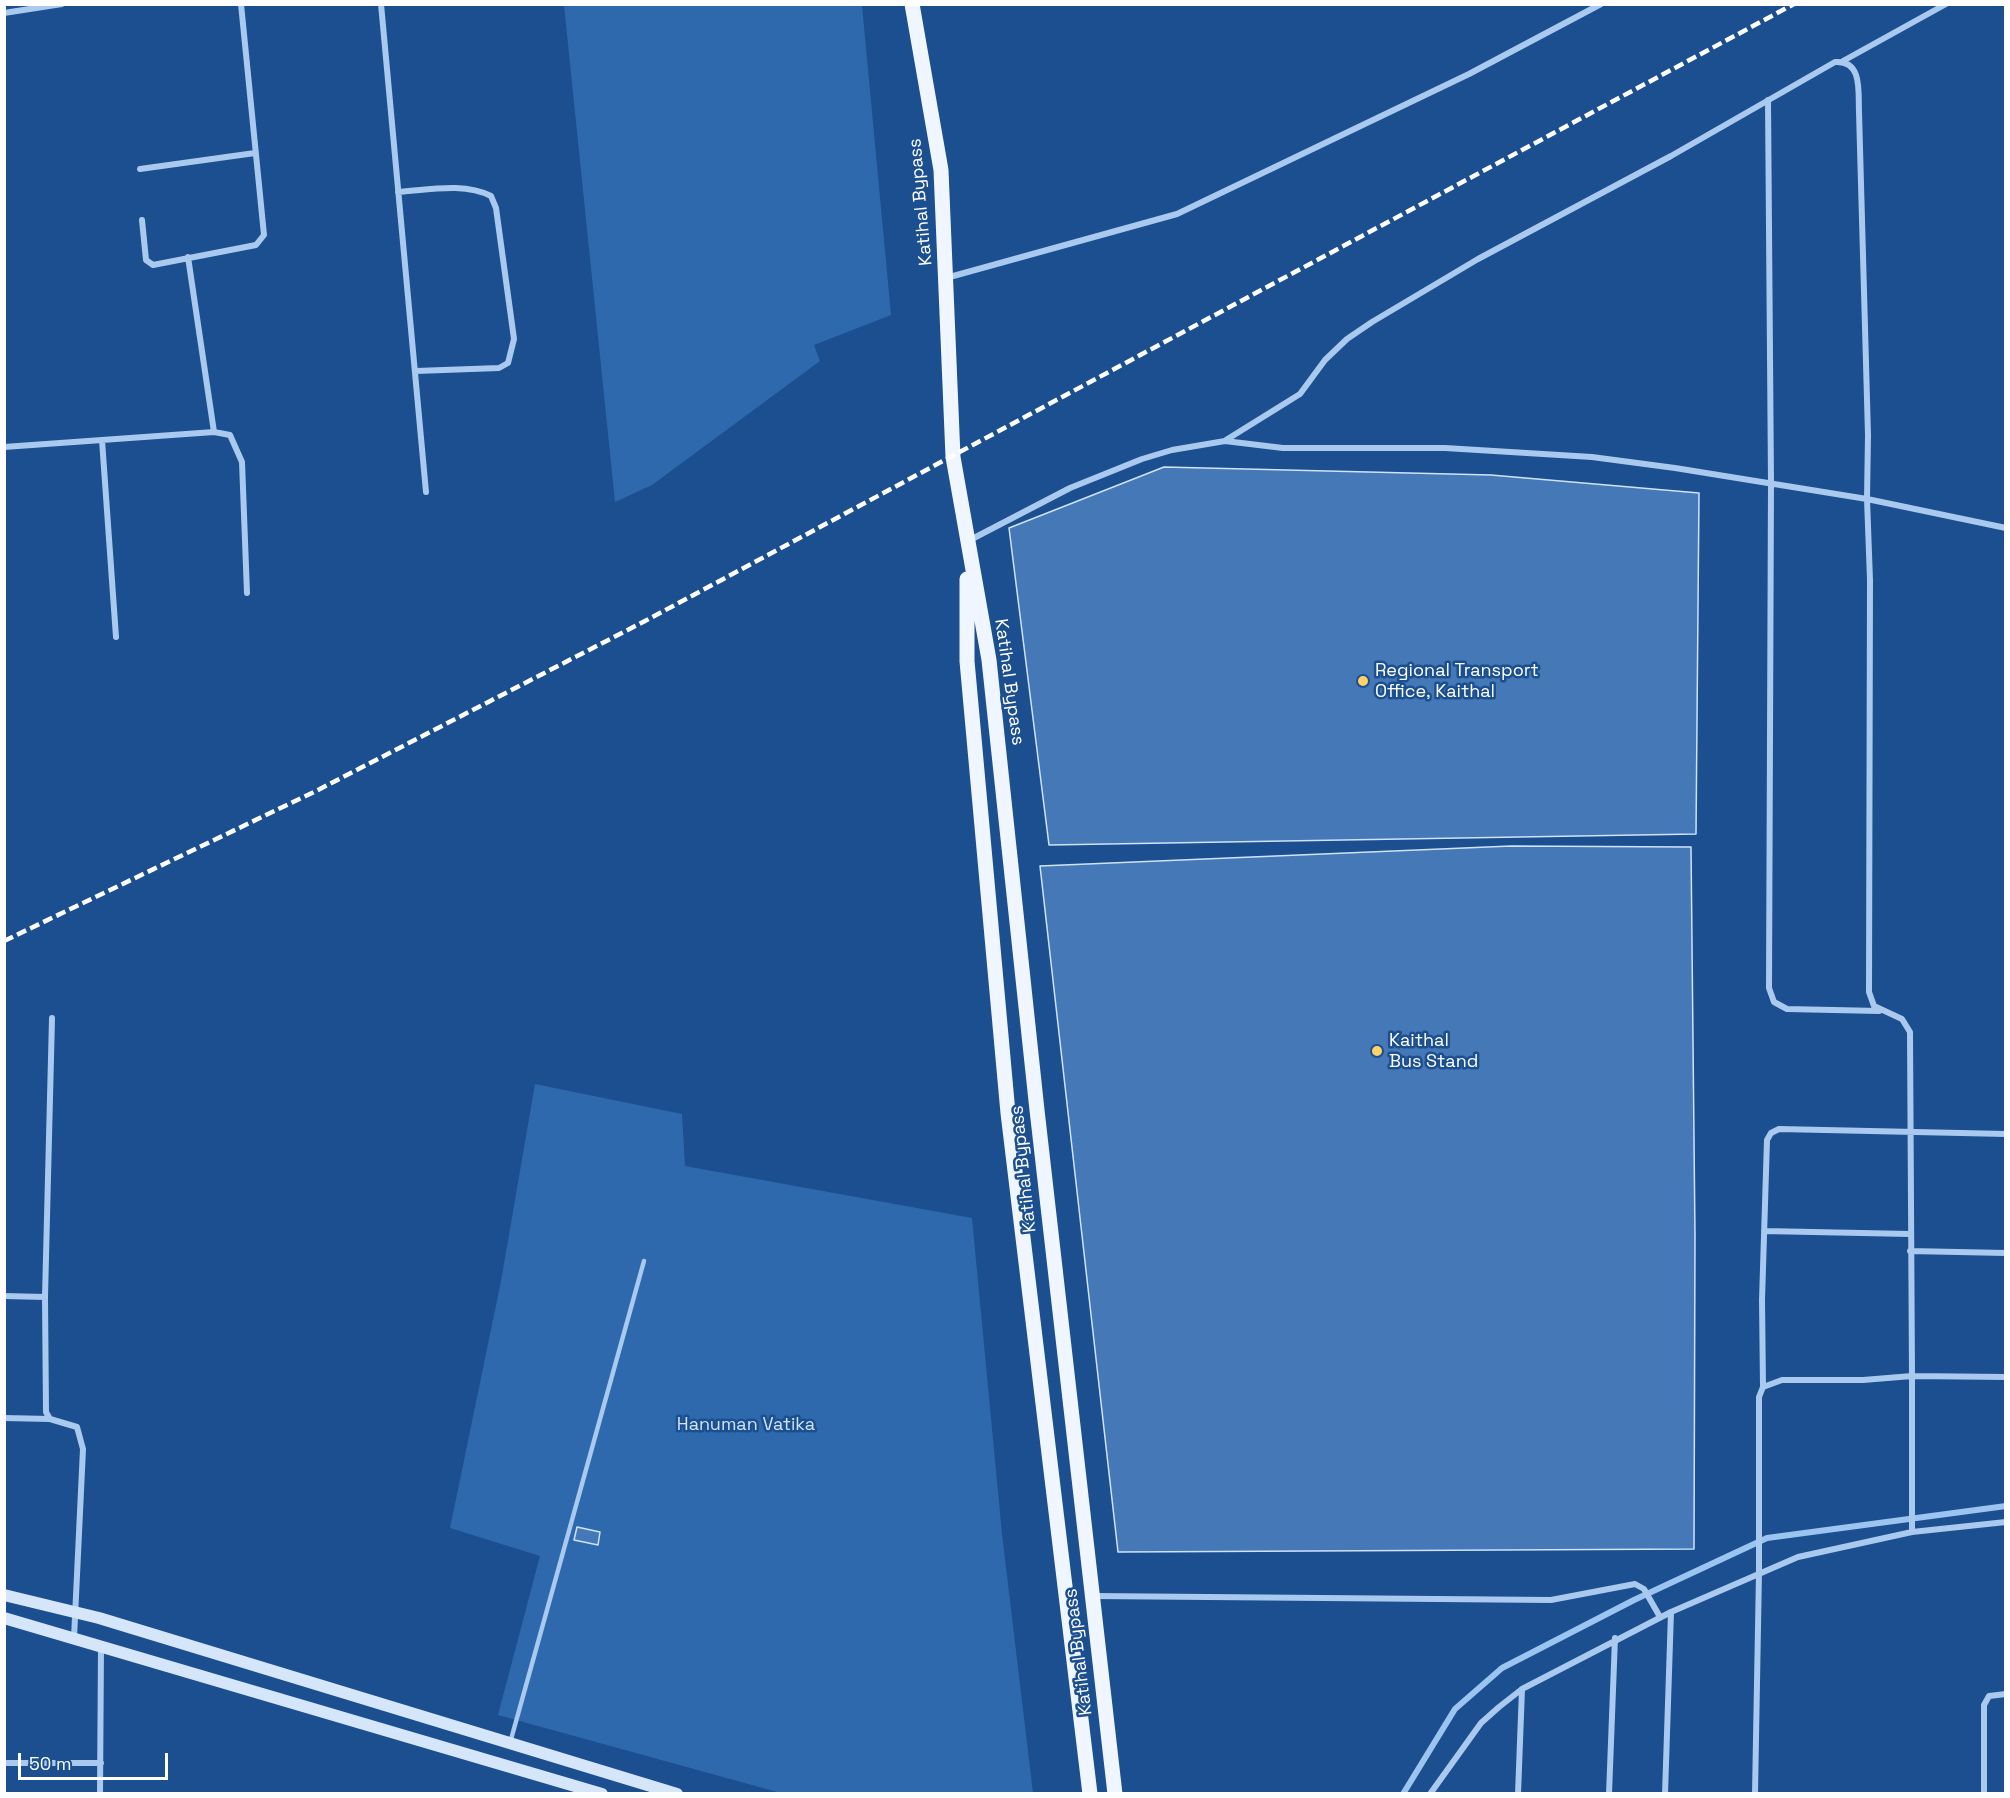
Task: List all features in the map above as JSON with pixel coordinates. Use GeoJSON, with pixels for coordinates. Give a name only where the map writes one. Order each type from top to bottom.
{"type":"FeatureCollection","features":[{"type":"Feature","properties":{"kind":"main road","name":"Katihal Bypass"},"geometry":{"type":"LineString","coordinates":[[912,4],[941,170],[953,457],[989,660],[1115,1794]]}},
{"type":"Feature","properties":{"kind":"main road","name":"Katihal Bypass"},"geometry":{"type":"LineString","coordinates":[[967,542],[967,661],[990,935],[1042,1407],[1090,1794]]}},
{"type":"Feature","properties":{"kind":"main road"},"geometry":{"type":"LineString","coordinates":[[4,1595],[75,1612],[677,1794]]}},
{"type":"Feature","properties":{"kind":"main road"},"geometry":{"type":"LineString","coordinates":[[4,1618],[602,1794]]}},
{"type":"Feature","properties":{"kind":"street"},"geometry":{"type":"LineString","coordinates":[[4,13],[62,4]]}},
{"type":"Feature","properties":{"kind":"street"},"geometry":{"type":"LineString","coordinates":[[142,220],[148,264],[256,246],[264,235],[241,4]]}},
{"type":"Feature","properties":{"kind":"street"},"geometry":{"type":"LineString","coordinates":[[381,4],[426,492]]}},
{"type":"Feature","properties":{"kind":"street"},"geometry":{"type":"LineString","coordinates":[[946,278],[1177,214],[1469,74],[1601,4]]}},
{"type":"Feature","properties":{"kind":"street"},"geometry":{"type":"LineString","coordinates":[[1843,62],[1946,4]]}},
{"type":"Feature","properties":{"kind":"street"},"geometry":{"type":"LineString","coordinates":[[1225,441],[1300,394],[1330,355],[1347,339],[1478,259],[1641,173],[1835,62],[1843,62],[1854,68],[1858,93],[1868,435],[1869,992],[1874,1006],[1880,1011]]}},
{"type":"Feature","properties":{"kind":"street"},"geometry":{"type":"LineString","coordinates":[[1768,100],[1770,996],[1780,1006],[1795,1010],[1880,1011],[1902,1019],[1908,1026],[1912,1532]]}},
{"type":"Feature","properties":{"kind":"street"},"geometry":{"type":"LineString","coordinates":[[140,169],[255,153]]}},
{"type":"Feature","properties":{"kind":"street"},"geometry":{"type":"LineString","coordinates":[[398,192],[466,188],[478,189],[491,196],[496,208],[514,339],[508,363],[499,368],[416,372]]}},
{"type":"Feature","properties":{"kind":"street"},"geometry":{"type":"LineString","coordinates":[[188,257],[214,432]]}},
{"type":"Feature","properties":{"kind":"street"},"geometry":{"type":"LineString","coordinates":[[4,447],[214,432],[230,435],[242,462],[247,593]]}},
{"type":"Feature","properties":{"kind":"street"},"geometry":{"type":"LineString","coordinates":[[102,440],[116,637]]}},
{"type":"Feature","properties":{"kind":"street"},"geometry":{"type":"LineString","coordinates":[[967,542],[1070,488],[1142,459],[1172,450],[1225,441],[1283,448],[1445,448],[1592,457],[1867,499],[2006,528]]}},
{"type":"Feature","properties":{"kind":"street"},"geometry":{"type":"LineString","coordinates":[[50,1419],[46,1412],[45,1297],[52,1018]]}},
{"type":"Feature","properties":{"kind":"street"},"geometry":{"type":"LineString","coordinates":[[1755,1794],[1759,1397],[1763,1388],[1767,1140],[1770,1133],[1779,1130],[2006,1134]]}},
{"type":"Feature","properties":{"kind":"street"},"geometry":{"type":"LineString","coordinates":[[1764,1231],[1910,1234]]}},
{"type":"Feature","properties":{"kind":"street"},"geometry":{"type":"LineString","coordinates":[[1910,1251],[2006,1253]]}},
{"type":"Feature","properties":{"kind":"street"},"geometry":{"type":"LineString","coordinates":[[4,1296],[45,1297]]}},
{"type":"Feature","properties":{"kind":"street"},"geometry":{"type":"LineString","coordinates":[[1763,1388],[1782,1380],[1863,1380],[1912,1376],[2006,1377]]}},
{"type":"Feature","properties":{"kind":"street"},"geometry":{"type":"LineString","coordinates":[[4,1418],[50,1419],[77,1427],[82,1449],[74,1638]]}},
{"type":"Feature","properties":{"kind":"street"},"geometry":{"type":"LineString","coordinates":[[1430,1794],[1481,1723],[1522,1689],[1615,1638],[1759,1572],[1816,1552],[1912,1532],[2006,1522]]}},
{"type":"Feature","properties":{"kind":"street"},"geometry":{"type":"LineString","coordinates":[[1092,1596],[1551,1600],[1629,1585],[1644,1589],[1660,1617]]}},
{"type":"Feature","properties":{"kind":"street"},"geometry":{"type":"LineString","coordinates":[[1665,1794],[1671,1612]]}},
{"type":"Feature","properties":{"kind":"street"},"geometry":{"type":"LineString","coordinates":[[1610,1794],[1615,1638]]}},
{"type":"Feature","properties":{"kind":"street"},"geometry":{"type":"LineString","coordinates":[[100,1794],[101,1646]]}},
{"type":"Feature","properties":{"kind":"street"},"geometry":{"type":"LineString","coordinates":[[1518,1794],[1522,1689]]}},
{"type":"Feature","properties":{"kind":"street"},"geometry":{"type":"LineString","coordinates":[[1984,1794],[1984,1705],[1989,1696],[2006,1694]]}},
{"type":"Feature","properties":{"kind":"street"},"geometry":{"type":"LineString","coordinates":[[4,1763],[101,1763]]}},
{"type":"Feature","properties":{"kind":"lane"},"geometry":{"type":"LineString","coordinates":[[510,1743],[644,1261]]}},
{"type":"Feature","properties":{"kind":"green space"},"geometry":{"type":"Polygon","coordinates":[[[564,5],[862,5],[891,315],[814,345],[820,361],[652,485],[615,502],[564,5]]]}},
{"type":"Feature","properties":{"kind":"green space","name":"Hanuman Vatika"},"geometry":{"type":"Polygon","coordinates":[[[535,1084],[682,1114],[685,1166],[972,1218],[1002,1534],[1033,1793],[781,1793],[498,1715],[540,1556],[450,1528],[501,1281],[535,1084]]]}},
{"type":"Feature","properties":{"kind":"building","name":"Regional Transport Office, Kaithal"},"geometry":{"type":"Polygon","coordinates":[[[1164,467],[1491,475],[1699,493],[1696,834],[1049,845],[1009,528],[1164,467]]]}},
{"type":"Feature","properties":{"kind":"building","name":"Kaithal Bus Stand"},"geometry":{"type":"Polygon","coordinates":[[[1511,846],[1691,847],[1695,1236],[1694,1549],[1118,1552],[1040,866],[1511,846]]]}},
{"type":"Feature","properties":{"kind":"building"},"geometry":{"type":"Polygon","coordinates":[[[577,1527],[600,1532],[598,1545],[574,1540],[577,1527]]]}},
{"type":"Feature","properties":{"kind":"waterway"},"geometry":{"type":"LineString","coordinates":[[1403,1794],[1455,1709],[1502,1668],[1634,1600],[1767,1538],[2006,1506]]}},
{"type":"Feature","properties":{"kind":"railway"},"geometry":{"type":"LineString","coordinates":[[4,941],[316,791],[645,621],[1794,4]]}},
{"type":"Feature","properties":{"kind":"place","name":"Regional Transport Office, Kaithal"},"geometry":{"type":"Point","coordinates":[1363,681]}},
{"type":"Feature","properties":{"kind":"place","name":"Kaithal Bus Stand"},"geometry":{"type":"Point","coordinates":[1377,1051]}}]}
